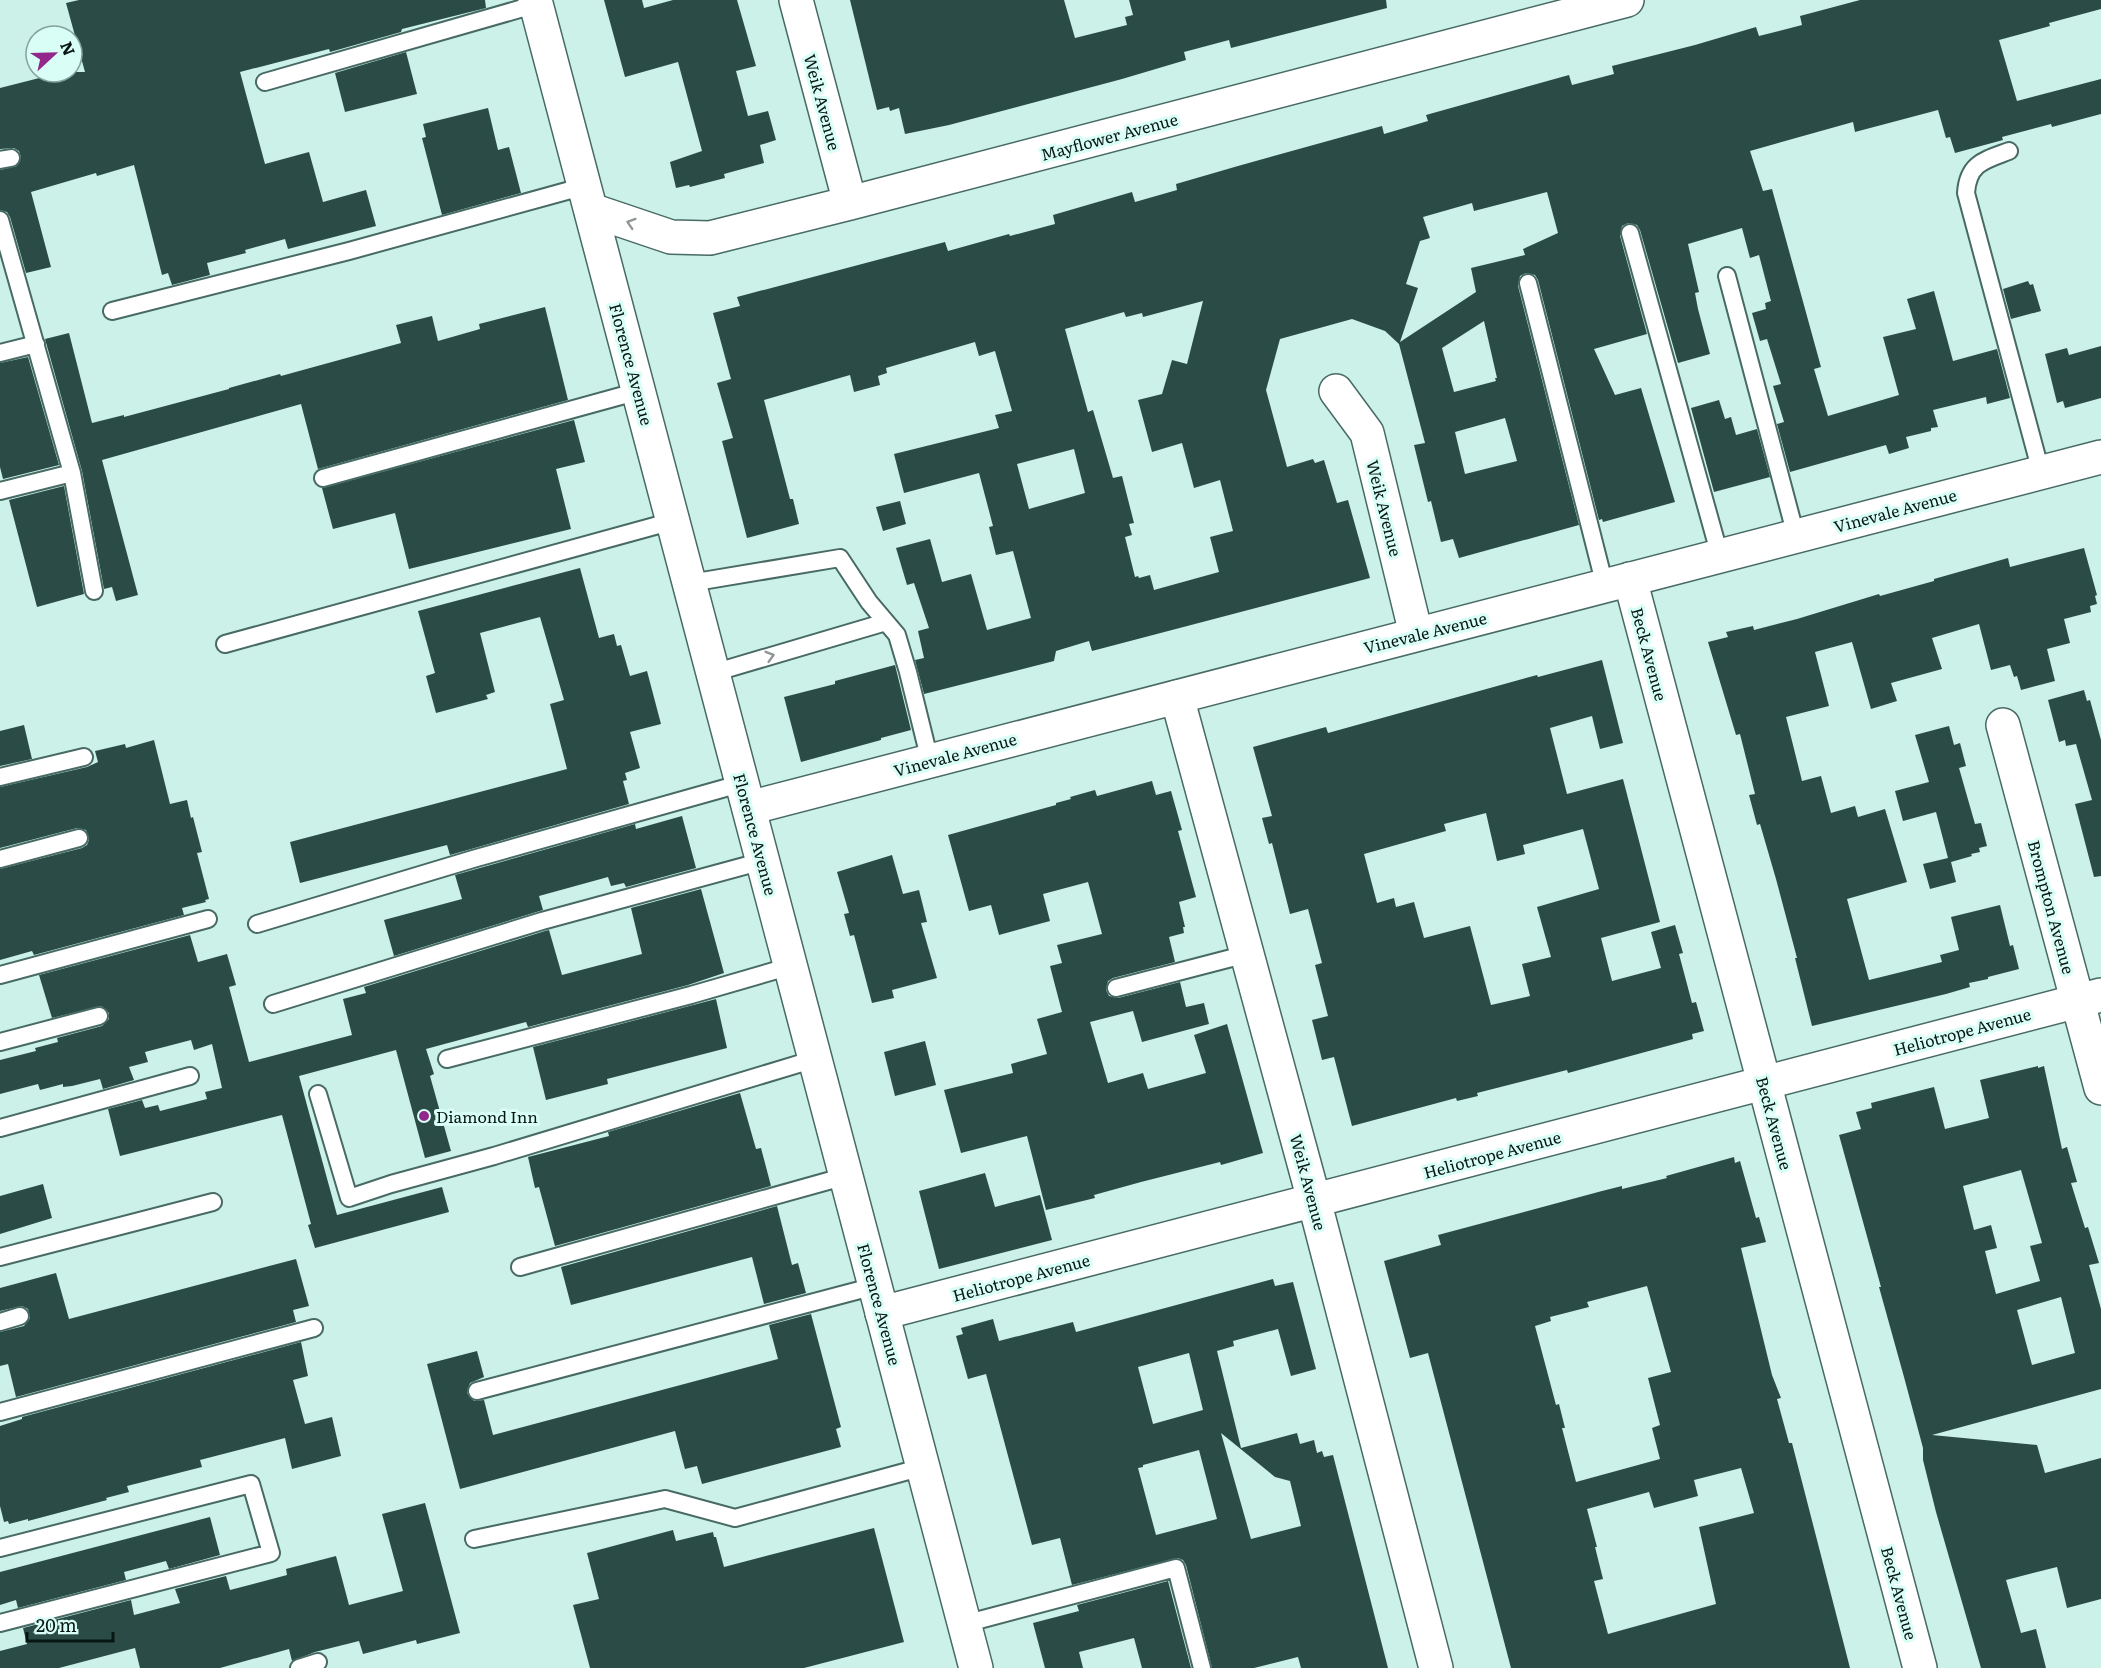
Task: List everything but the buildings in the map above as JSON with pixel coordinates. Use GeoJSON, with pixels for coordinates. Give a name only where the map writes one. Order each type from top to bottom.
{"type":"FeatureCollection","features":[{"type":"Feature","properties":{"kind":"street","name":"Weik Avenue"},"geometry":{"type":"LineString","coordinates":[[796,0],[850,203]]}},
{"type":"Feature","properties":{"kind":"street","name":"Mayflower Avenue"},"geometry":{"type":"LineString","coordinates":[[588,198],[671,237],[710,238],[1627,0]]}},
{"type":"Feature","properties":{"kind":"street","name":"Florence Avenue"},"geometry":{"type":"LineString","coordinates":[[536,2],[976,1668]]}},
{"type":"Feature","properties":{"kind":"street","name":"Weik Avenue"},"geometry":{"type":"LineString","coordinates":[[1336,391],[1367,433],[1416,634]]}},
{"type":"Feature","properties":{"kind":"street","name":"Vinevale Avenue"},"geometry":{"type":"LineString","coordinates":[[746,795],[930,761],[2101,457]]}},
{"type":"Feature","properties":{"kind":"street","name":"Beck Avenue"},"geometry":{"type":"LineString","coordinates":[[1617,582],[1764,1083],[1920,1668]]}},
{"type":"Feature","properties":{"kind":"street","name":"Weik Avenue"},"geometry":{"type":"LineString","coordinates":[[1177,696],[1314,1200],[1436,1668]]}},
{"type":"Feature","properties":{"kind":"street","name":"Brompton Avenue"},"geometry":{"type":"LineString","coordinates":[[2003,725],[2089,998],[2101,1088]]}},
{"type":"Feature","properties":{"kind":"street","name":"Heliotrope Avenue"},"geometry":{"type":"LineString","coordinates":[[879,1300],[1314,1200],[2089,998]]}},
{"type":"Feature","properties":{"kind":"lane"},"geometry":{"type":"LineString","coordinates":[[265,82],[536,2]]}},
{"type":"Feature","properties":{"kind":"lane"},"geometry":{"type":"LineString","coordinates":[[2009,151],[1978,164],[1972,170],[1966,193],[2041,472]]}},
{"type":"Feature","properties":{"kind":"lane"},"geometry":{"type":"LineString","coordinates":[[112,311],[349,251],[588,198]]}},
{"type":"Feature","properties":{"kind":"lane"},"geometry":{"type":"LineString","coordinates":[[0,220],[72,473],[94,591]]}},
{"type":"Feature","properties":{"kind":"lane"},"geometry":{"type":"LineString","coordinates":[[1630,233],[1720,556]]}},
{"type":"Feature","properties":{"kind":"lane"},"geometry":{"type":"LineString","coordinates":[[1727,276],[1796,536]]}},
{"type":"Feature","properties":{"kind":"lane"},"geometry":{"type":"LineString","coordinates":[[1528,283],[1617,582]]}},
{"type":"Feature","properties":{"kind":"lane"},"geometry":{"type":"LineString","coordinates":[[0,353],[36,344]]}},
{"type":"Feature","properties":{"kind":"lane"},"geometry":{"type":"LineString","coordinates":[[323,478],[639,391]]}},
{"type":"Feature","properties":{"kind":"lane"},"geometry":{"type":"LineString","coordinates":[[0,491],[72,473]]}},
{"type":"Feature","properties":{"kind":"lane"},"geometry":{"type":"LineString","coordinates":[[225,644],[674,521]]}},
{"type":"Feature","properties":{"kind":"lane"},"geometry":{"type":"LineString","coordinates":[[690,583],[840,558],[869,602],[897,635],[930,761]]}},
{"type":"Feature","properties":{"kind":"lane"},"geometry":{"type":"LineString","coordinates":[[713,673],[886,622]]}},
{"type":"Feature","properties":{"kind":"lane"},"geometry":{"type":"LineString","coordinates":[[0,777],[84,757]]}},
{"type":"Feature","properties":{"kind":"lane"},"geometry":{"type":"LineString","coordinates":[[257,924],[473,859],[746,795]]}},
{"type":"Feature","properties":{"kind":"lane"},"geometry":{"type":"LineString","coordinates":[[0,859],[80,838]]}},
{"type":"Feature","properties":{"kind":"lane"},"geometry":{"type":"LineString","coordinates":[[273,1004],[542,921],[763,861]]}},
{"type":"Feature","properties":{"kind":"lane"},"geometry":{"type":"LineString","coordinates":[[0,975],[208,919]]}},
{"type":"Feature","properties":{"kind":"lane"},"geometry":{"type":"LineString","coordinates":[[1116,988],[1247,954]]}},
{"type":"Feature","properties":{"kind":"lane"},"geometry":{"type":"LineString","coordinates":[[447,1059],[691,995],[791,966]]}},
{"type":"Feature","properties":{"kind":"lane"},"geometry":{"type":"LineString","coordinates":[[0,1042],[99,1016]]}},
{"type":"Feature","properties":{"kind":"lane"},"geometry":{"type":"LineString","coordinates":[[318,1094],[349,1198],[815,1059]]}},
{"type":"Feature","properties":{"kind":"lane"},"geometry":{"type":"LineString","coordinates":[[0,1128],[190,1076]]}},
{"type":"Feature","properties":{"kind":"lane"},"geometry":{"type":"LineString","coordinates":[[520,1267],[846,1176]]}},
{"type":"Feature","properties":{"kind":"lane"},"geometry":{"type":"LineString","coordinates":[[0,1257],[213,1202]]}},
{"type":"Feature","properties":{"kind":"lane"},"geometry":{"type":"LineString","coordinates":[[477,1391],[879,1300]]}},
{"type":"Feature","properties":{"kind":"lane"},"geometry":{"type":"LineString","coordinates":[[0,1322],[20,1316]]}},
{"type":"Feature","properties":{"kind":"lane"},"geometry":{"type":"LineString","coordinates":[[0,1412],[314,1328]]}},
{"type":"Feature","properties":{"kind":"lane"},"geometry":{"type":"LineString","coordinates":[[474,1539],[665,1499],[735,1518],[923,1467]]}},
{"type":"Feature","properties":{"kind":"lane"},"geometry":{"type":"LineString","coordinates":[[0,1548],[251,1484],[271,1553],[0,1623]]}},
{"type":"Feature","properties":{"kind":"lane"},"geometry":{"type":"LineString","coordinates":[[964,1624],[1176,1568],[1202,1668]]}},
{"type":"Feature","properties":{"kind":"lane"},"geometry":{"type":"LineString","coordinates":[[299,1668],[318,1662]]}},
{"type":"Feature","properties":{"kind":"place","name":"Diamond Inn"},"geometry":{"type":"Point","coordinates":[424,1116]}}]}
